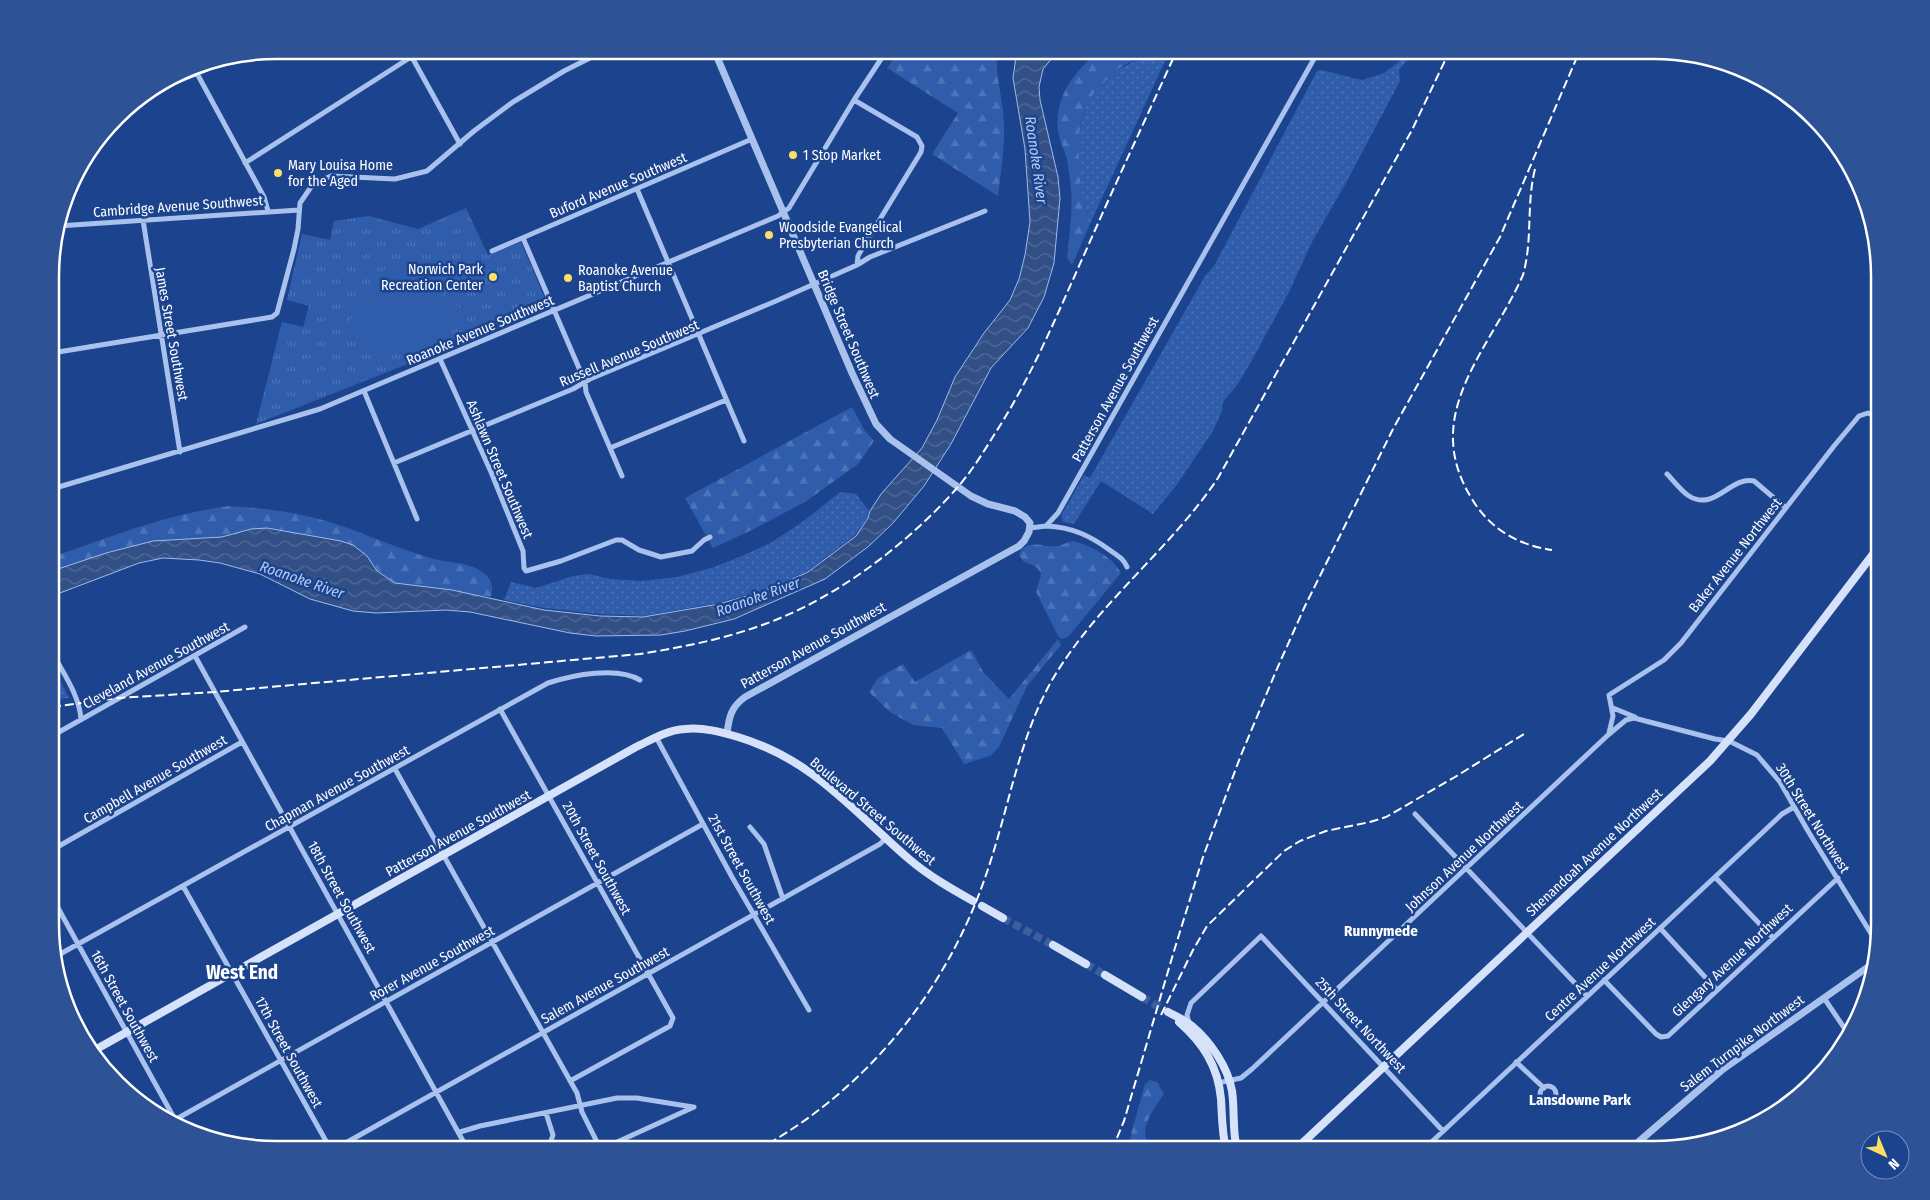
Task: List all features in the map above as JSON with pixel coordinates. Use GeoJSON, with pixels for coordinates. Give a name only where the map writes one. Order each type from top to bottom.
{"type":"FeatureCollection","features":[{"type":"Feature","properties":{"kind":"main road","name":"Shenandoah Avenue Northwest"},"geometry":{"type":"LineString","coordinates":[[1305,1141],[1688,782],[1728,741],[1751,714],[1871,557]]}},
{"type":"Feature","properties":{"kind":"main road","name":"Patterson Avenue Southwest"},"geometry":{"type":"LineString","coordinates":[[97,1049],[656,737],[685,727],[728,734]]}},
{"type":"Feature","properties":{"kind":"main road","name":"Boulevard Street Southwest"},"geometry":{"type":"LineString","coordinates":[[728,734],[771,749],[806,769],[840,796],[930,876],[972,901]]}},
{"type":"Feature","properties":{"kind":"main road"},"geometry":{"type":"LineString","coordinates":[[982,906],[1004,918]]}},
{"type":"Feature","properties":{"kind":"main road"},"geometry":{"type":"LineString","coordinates":[[1054,945],[1086,964]]}},
{"type":"Feature","properties":{"kind":"main road"},"geometry":{"type":"LineString","coordinates":[[1105,975],[1142,997]]}},
{"type":"Feature","properties":{"kind":"main road"},"geometry":{"type":"LineString","coordinates":[[1225,1141],[1218,1083],[1211,1061],[1192,1033],[1168,1012],[1190,1024],[1211,1046],[1230,1081],[1236,1141]]}},
{"type":"Feature","properties":{"kind":"street"},"geometry":{"type":"LineString","coordinates":[[246,163],[408,59]]}},
{"type":"Feature","properties":{"kind":"street"},"geometry":{"type":"LineString","coordinates":[[412,59],[460,144]]}},
{"type":"Feature","properties":{"kind":"street"},"geometry":{"type":"LineString","coordinates":[[59,352],[275,316],[294,249],[299,223],[300,204],[307,190],[313,184],[324,177],[334,175],[382,180],[420,175],[435,167],[460,144],[513,102],[564,71],[588,59]]}},
{"type":"Feature","properties":{"kind":"street","name":"Bridge Street Southwest"},"geometry":{"type":"LineString","coordinates":[[718,59],[876,424],[887,437],[943,478],[981,501],[1020,514],[1028,520],[1030,528]]}},
{"type":"Feature","properties":{"kind":"street"},"geometry":{"type":"LineString","coordinates":[[784,213],[789,208],[881,59]]}},
{"type":"Feature","properties":{"kind":"street","name":"Patterson Avenue Southwest"},"geometry":{"type":"LineString","coordinates":[[1046,526],[1058,513],[1087,464],[1314,59]]}},
{"type":"Feature","properties":{"kind":"street"},"geometry":{"type":"LineString","coordinates":[[196,73],[264,197],[268,211]]}},
{"type":"Feature","properties":{"kind":"street"},"geometry":{"type":"LineString","coordinates":[[854,100],[917,137],[922,149],[863,247],[858,256],[857,265]]}},
{"type":"Feature","properties":{"kind":"street","name":"Buford Avenue Southwest"},"geometry":{"type":"LineString","coordinates":[[492,251],[752,139]]}},
{"type":"Feature","properties":{"kind":"street"},"geometry":{"type":"LineString","coordinates":[[637,189],[744,441]]}},
{"type":"Feature","properties":{"kind":"street","name":"Cambridge Avenue Southwest"},"geometry":{"type":"LineString","coordinates":[[65,226],[299,210]]}},
{"type":"Feature","properties":{"kind":"street","name":"Russell Avenue Southwest"},"geometry":{"type":"LineString","coordinates":[[394,463],[698,335],[857,265],[870,257],[984,211]]}},
{"type":"Feature","properties":{"kind":"street","name":"Roanoke Avenue Southwest"},"geometry":{"type":"LineString","coordinates":[[59,487],[306,414],[784,213]]}},
{"type":"Feature","properties":{"kind":"street","name":"James Street Southwest"},"geometry":{"type":"LineString","coordinates":[[143,220],[180,452]]}},
{"type":"Feature","properties":{"kind":"street"},"geometry":{"type":"LineString","coordinates":[[523,238],[622,476]]}},
{"type":"Feature","properties":{"kind":"street","name":"Ashlawn Street Southwest"},"geometry":{"type":"LineString","coordinates":[[440,359],[523,551],[524,568],[526,571],[561,561],[616,540],[622,540],[639,550],[661,558],[692,551],[710,537]]}},
{"type":"Feature","properties":{"kind":"street"},"geometry":{"type":"LineString","coordinates":[[364,391],[417,519]]}},
{"type":"Feature","properties":{"kind":"street"},"geometry":{"type":"LineString","coordinates":[[610,448],[726,400]]}},
{"type":"Feature","properties":{"kind":"street","name":"Baker Avenue Northwest"},"geometry":{"type":"LineString","coordinates":[[1613,708],[1609,695],[1664,660],[1681,643],[1834,446],[1859,416],[1871,413]]}},
{"type":"Feature","properties":{"kind":"street"},"geometry":{"type":"LineString","coordinates":[[1667,474],[1684,492],[1700,500],[1714,498],[1739,482],[1754,481],[1786,508]]}},
{"type":"Feature","properties":{"kind":"street"},"geometry":{"type":"LineString","coordinates":[[1030,528],[1046,526],[1068,528],[1090,537],[1122,559],[1127,567]]}},
{"type":"Feature","properties":{"kind":"street","name":"Patterson Avenue Southwest"},"geometry":{"type":"LineString","coordinates":[[728,734],[730,714],[736,704],[745,697],[1019,546],[1027,537],[1030,528]]}},
{"type":"Feature","properties":{"kind":"street","name":"Cleveland Avenue Southwest"},"geometry":{"type":"LineString","coordinates":[[59,732],[245,627]]}},
{"type":"Feature","properties":{"kind":"street","name":"18th Street Southwest"},"geometry":{"type":"LineString","coordinates":[[195,656],[464,1141]]}},
{"type":"Feature","properties":{"kind":"street"},"geometry":{"type":"LineString","coordinates":[[59,665],[76,696],[81,720]]}},
{"type":"Feature","properties":{"kind":"street","name":"Chapman Avenue Southwest"},"geometry":{"type":"LineString","coordinates":[[61,954],[548,683],[570,677],[620,673],[640,680]]}},
{"type":"Feature","properties":{"kind":"street"},"geometry":{"type":"LineString","coordinates":[[1608,735],[1612,724],[1613,708]]}},
{"type":"Feature","properties":{"kind":"street","name":"30th Street Northwest"},"geometry":{"type":"LineString","coordinates":[[1613,708],[1645,720]]}},
{"type":"Feature","properties":{"kind":"street","name":"20th Street Southwest"},"geometry":{"type":"LineString","coordinates":[[500,709],[673,1018],[670,1026],[570,1081]]}},
{"type":"Feature","properties":{"kind":"street","name":"30th Street Northwest"},"geometry":{"type":"LineString","coordinates":[[1608,735],[1626,720],[1634,718],[1728,741],[1749,750],[1764,762],[1780,782],[1871,933]]}},
{"type":"Feature","properties":{"kind":"street","name":"Johnson Avenue Northwest"},"geometry":{"type":"LineString","coordinates":[[1218,1083],[1240,1078],[1252,1069],[1608,735]]}},
{"type":"Feature","properties":{"kind":"street","name":"21st Street Southwest"},"geometry":{"type":"LineString","coordinates":[[656,737],[703,824],[809,1010]]}},
{"type":"Feature","properties":{"kind":"street","name":"Campbell Avenue Southwest"},"geometry":{"type":"LineString","coordinates":[[59,846],[242,742]]}},
{"type":"Feature","properties":{"kind":"street"},"geometry":{"type":"LineString","coordinates":[[394,769],[570,1081],[582,1112],[596,1141]]}},
{"type":"Feature","properties":{"kind":"street","name":"Centre Avenue Northwest"},"geometry":{"type":"LineString","coordinates":[[1432,1141],[1782,814],[1794,807]]}},
{"type":"Feature","properties":{"kind":"street"},"geometry":{"type":"LineString","coordinates":[[1416,814],[1587,996]]}},
{"type":"Feature","properties":{"kind":"street","name":"Rorer Avenue Southwest"},"geometry":{"type":"LineString","coordinates":[[180,1119],[281,1060],[703,824]]}},
{"type":"Feature","properties":{"kind":"street"},"geometry":{"type":"LineString","coordinates":[[750,827],[764,844],[783,899]]}},
{"type":"Feature","properties":{"kind":"street","name":"Salem Avenue Southwest"},"geometry":{"type":"LineString","coordinates":[[348,1141],[783,899],[880,844],[886,838]]}},
{"type":"Feature","properties":{"kind":"street"},"geometry":{"type":"LineString","coordinates":[[1715,877],[1773,938]]}},
{"type":"Feature","properties":{"kind":"street","name":"Glengary Avenue Northwest"},"geometry":{"type":"LineString","coordinates":[[1604,980],[1656,1034],[1665,1037],[1838,878]]}},
{"type":"Feature","properties":{"kind":"street","name":"17th Street Southwest"},"geometry":{"type":"LineString","coordinates":[[183,886],[327,1141]]}},
{"type":"Feature","properties":{"kind":"street","name":"16th Street Southwest"},"geometry":{"type":"LineString","coordinates":[[59,911],[171,1114]]}},
{"type":"Feature","properties":{"kind":"street"},"geometry":{"type":"LineString","coordinates":[[1660,928],[1717,990]]}},
{"type":"Feature","properties":{"kind":"street","name":"25th Street Northwest"},"geometry":{"type":"LineString","coordinates":[[1190,1024],[1187,1015],[1191,1003],[1261,936],[1443,1131]]}},
{"type":"Feature","properties":{"kind":"street","name":"Salem Turnpike Northwest"},"geometry":{"type":"LineString","coordinates":[[1639,1141],[1722,1070],[1867,968]]}},
{"type":"Feature","properties":{"kind":"street"},"geometry":{"type":"LineString","coordinates":[[1824,998],[1845,1028]]}},
{"type":"Feature","properties":{"kind":"street"},"geometry":{"type":"LineString","coordinates":[[1516,1062],[1544,1088]]}},
{"type":"Feature","properties":{"kind":"street"},"geometry":{"type":"LineString","coordinates":[[460,1132],[480,1126],[626,1098],[694,1107],[619,1141]]}},
{"type":"Feature","properties":{"kind":"street"},"geometry":{"type":"LineString","coordinates":[[546,1113],[553,1135],[550,1141]]}},
{"type":"Feature","properties":{"kind":"green space"},"geometry":{"type":"Polygon","coordinates":[[[894,59],[997,59],[1004,132],[998,196],[932,154],[958,113],[887,68],[894,59]]]}},
{"type":"Feature","properties":{"kind":"green space"},"geometry":{"type":"Polygon","coordinates":[[[1090,59],[1142,59],[1121,67],[1114,72],[1093,94],[1083,114],[1079,135],[1079,162],[1083,200],[1091,222],[1072,265],[1067,258],[1071,216],[1071,190],[1067,160],[1059,135],[1058,118],[1059,107],[1068,85],[1090,59]]]}},
{"type":"Feature","properties":{"kind":"green space"},"geometry":{"type":"Polygon","coordinates":[[[1140,59],[1165,61],[1091,222],[1085,208],[1078,173],[1079,135],[1083,117],[1088,101],[1100,83],[1116,71],[1140,59]]]}},
{"type":"Feature","properties":{"kind":"green space"},"geometry":{"type":"Polygon","coordinates":[[[1150,59],[1166,59],[1165,61],[1150,59]]]}},
{"type":"Feature","properties":{"kind":"green space"},"geometry":{"type":"Polygon","coordinates":[[[1402,59],[1408,59],[1399,70],[1400,81],[1312,242],[1289,292],[1252,360],[1238,384],[1223,402],[1222,411],[1213,431],[1176,486],[1153,514],[1101,481],[1074,524],[1063,522],[1061,516],[1084,475],[1090,478],[1205,276],[1214,266],[1317,71],[1321,70],[1362,80],[1384,73],[1402,59]]]}},
{"type":"Feature","properties":{"kind":"green space"},"geometry":{"type":"Polygon","coordinates":[[[466,208],[488,255],[521,242],[549,308],[256,424],[282,322],[303,327],[309,306],[287,300],[302,234],[330,240],[334,221],[369,216],[418,229],[466,208]]]}},
{"type":"Feature","properties":{"kind":"green space"},"geometry":{"type":"Polygon","coordinates":[[[397,262],[463,310],[452,328],[424,346],[392,353],[366,347],[342,332],[388,265],[397,262]]]}},
{"type":"Feature","properties":{"kind":"green space"},"geometry":{"type":"Polygon","coordinates":[[[465,262],[475,288],[460,294],[450,268],[465,262]]]}},
{"type":"Feature","properties":{"kind":"green space"},"geometry":{"type":"Polygon","coordinates":[[[852,407],[865,431],[874,441],[858,464],[805,502],[713,548],[685,498],[852,407]]]}},
{"type":"Feature","properties":{"kind":"green space"},"geometry":{"type":"Polygon","coordinates":[[[840,492],[856,494],[869,511],[867,518],[855,535],[808,571],[767,589],[718,603],[644,616],[600,614],[544,608],[504,600],[511,582],[536,588],[573,576],[589,574],[610,579],[642,581],[677,577],[711,568],[772,542],[805,520],[840,492]]]}},
{"type":"Feature","properties":{"kind":"green space"},"geometry":{"type":"Polygon","coordinates":[[[229,506],[274,510],[319,519],[427,557],[475,568],[484,573],[489,579],[492,586],[491,597],[395,583],[377,571],[367,556],[353,545],[341,541],[267,528],[251,529],[222,537],[153,541],[106,553],[59,569],[59,555],[161,520],[229,506]]]}},
{"type":"Feature","properties":{"kind":"green space"},"geometry":{"type":"Polygon","coordinates":[[[1073,541],[1107,557],[1121,573],[1068,637],[1062,639],[1058,636],[1036,592],[1041,574],[1036,567],[1024,562],[1019,555],[1026,546],[1036,544],[1057,546],[1073,541]]]}},
{"type":"Feature","properties":{"kind":"green space"},"geometry":{"type":"Polygon","coordinates":[[[1058,639],[1061,645],[1027,686],[999,747],[990,756],[964,764],[942,728],[913,725],[890,712],[869,692],[878,678],[903,664],[915,682],[971,650],[984,673],[1009,699],[1058,639]]]}},
{"type":"Feature","properties":{"kind":"green space"},"geometry":{"type":"Polygon","coordinates":[[[59,678],[69,698],[59,699],[59,678]]]}},
{"type":"Feature","properties":{"kind":"green space"},"geometry":{"type":"Polygon","coordinates":[[[1150,1080],[1157,1082],[1164,1094],[1149,1117],[1145,1134],[1147,1141],[1130,1141],[1131,1134],[1145,1084],[1150,1080]]]}},
{"type":"Feature","properties":{"kind":"water","name":"Roanoke River"},"geometry":{"type":"Polygon","coordinates":[[[1016,59],[1051,59],[1043,69],[1039,87],[1040,100],[1058,177],[1060,198],[1054,263],[1044,297],[1028,328],[991,368],[951,444],[924,486],[893,523],[869,546],[825,579],[734,619],[661,635],[596,636],[570,633],[470,612],[446,610],[376,613],[353,611],[310,599],[260,574],[220,563],[199,560],[163,558],[139,563],[59,593],[59,569],[106,553],[153,541],[222,537],[251,529],[267,528],[341,541],[353,545],[367,556],[377,571],[395,583],[452,590],[544,610],[600,616],[643,617],[719,604],[767,590],[808,572],[856,536],[881,494],[922,448],[937,420],[955,377],[984,333],[1010,300],[1019,279],[1030,222],[1025,149],[1013,78],[1016,59]]]}},
{"type":"Feature","properties":{"kind":"tunnel"},"geometry":{"type":"LineString","coordinates":[[1003,918],[1053,945]]}},
{"type":"Feature","properties":{"kind":"tunnel"},"geometry":{"type":"LineString","coordinates":[[1086,964],[1105,975]]}},
{"type":"Feature","properties":{"kind":"tunnel"},"geometry":{"type":"LineString","coordinates":[[1142,997],[1168,1012]]}},
{"type":"Feature","properties":{"kind":"railway"},"geometry":{"type":"LineString","coordinates":[[59,706],[119,698],[214,692],[640,654],[696,644],[732,635],[785,616],[832,592],[878,561],[920,526],[957,488],[986,449],[1021,390],[1044,343],[1173,59]]}},
{"type":"Feature","properties":{"kind":"railway"},"geometry":{"type":"LineString","coordinates":[[772,1141],[797,1126],[834,1098],[869,1066],[899,1032],[927,994],[951,955],[971,913],[988,869],[1023,750],[1040,704],[1051,682],[1089,628],[1199,505],[1218,478],[1412,130],[1446,59]]}},
{"type":"Feature","properties":{"kind":"railway"},"geometry":{"type":"LineString","coordinates":[[1116,1141],[1124,1121],[1203,857],[1241,755],[1276,671],[1305,606],[1393,429],[1500,237],[1576,59]]}},
{"type":"Feature","properties":{"kind":"railway"},"geometry":{"type":"LineString","coordinates":[[1535,169],[1532,182],[1528,248],[1523,275],[1465,383],[1456,411],[1453,439],[1458,468],[1472,499],[1487,519],[1516,540],[1552,550]]}},
{"type":"Feature","properties":{"kind":"railway"},"geometry":{"type":"LineString","coordinates":[[1161,1015],[1207,926],[1284,851],[1300,841],[1326,831],[1386,817],[1524,734]]}},
{"type":"Feature","properties":{"kind":"place","name":"1 Stop Market"},"geometry":{"type":"Point","coordinates":[793,155]}},
{"type":"Feature","properties":{"kind":"place","name":"Mary Louisa Home for the Aged"},"geometry":{"type":"Point","coordinates":[278,173]}},
{"type":"Feature","properties":{"kind":"place","name":"Woodside Evangelical Presbyterian Church"},"geometry":{"type":"Point","coordinates":[769,235]}},
{"type":"Feature","properties":{"kind":"place","name":"Norwich Park Recreation Center"},"geometry":{"type":"Point","coordinates":[493,277]}},
{"type":"Feature","properties":{"kind":"place","name":"Roanoke Avenue Baptist Church"},"geometry":{"type":"Point","coordinates":[568,278]}},
{"type":"Feature","properties":{"kind":"district","name":"Runnymede"},"geometry":{"type":"Point","coordinates":[1381,931]}},
{"type":"Feature","properties":{"kind":"district","name":"West End"},"geometry":{"type":"Point","coordinates":[242,972]}},
{"type":"Feature","properties":{"kind":"district","name":"Lansdowne Park"},"geometry":{"type":"Point","coordinates":[1580,1100]}}]}
